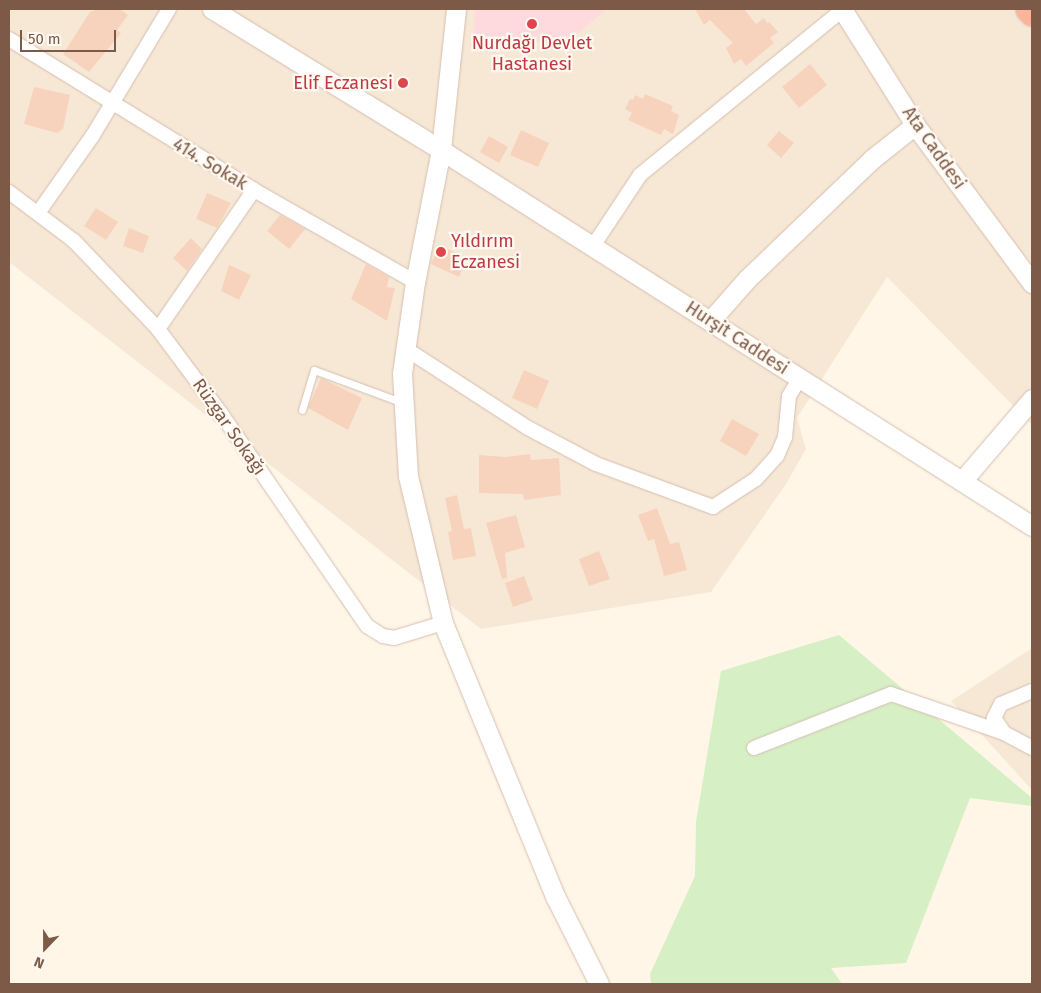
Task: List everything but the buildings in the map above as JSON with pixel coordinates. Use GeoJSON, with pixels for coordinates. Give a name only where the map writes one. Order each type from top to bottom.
{"type":"FeatureCollection","features":[{"type":"Feature","properties":{"kind":"highway"},"geometry":{"type":"LineString","coordinates":[[1028,9],[1032,14]]}},
{"type":"Feature","properties":{"kind":"street"},"geometry":{"type":"LineString","coordinates":[[38,213],[112,104],[169,9]]}},
{"type":"Feature","properties":{"kind":"street","name":"Hurşit Caddesi"},"geometry":{"type":"LineString","coordinates":[[212,9],[442,150],[1032,526]]}},
{"type":"Feature","properties":{"kind":"street"},"geometry":{"type":"LineString","coordinates":[[456,9],[442,150],[415,282],[402,373],[408,476],[443,623],[556,898],[598,984]]}},
{"type":"Feature","properties":{"kind":"street"},"geometry":{"type":"LineString","coordinates":[[593,246],[640,175],[842,9]]}},
{"type":"Feature","properties":{"kind":"street","name":"Ata Caddesi"},"geometry":{"type":"LineString","coordinates":[[842,9],[915,125],[1032,283]]}},
{"type":"Feature","properties":{"kind":"street","name":"414. Sokak"},"geometry":{"type":"LineString","coordinates":[[9,39],[254,190],[415,282]]}},
{"type":"Feature","properties":{"kind":"street"},"geometry":{"type":"LineString","coordinates":[[710,321],[747,279],[872,159],[915,125]]}},
{"type":"Feature","properties":{"kind":"street"},"geometry":{"type":"LineString","coordinates":[[158,329],[254,190]]}},
{"type":"Feature","properties":{"kind":"street","name":"Rüzgar Sokağı"},"geometry":{"type":"LineString","coordinates":[[9,192],[38,213],[100,266],[158,329],[222,415],[367,626],[383,636],[394,638],[443,623]]}},
{"type":"Feature","properties":{"kind":"street"},"geometry":{"type":"LineString","coordinates":[[406,349],[528,428],[596,464],[714,508],[756,478],[777,456],[785,436],[789,396],[800,378]]}},
{"type":"Feature","properties":{"kind":"street"},"geometry":{"type":"LineString","coordinates":[[962,481],[1032,399]]}},
{"type":"Feature","properties":{"kind":"street"},"geometry":{"type":"LineString","coordinates":[[975,725],[994,718],[1001,704],[1032,691]]}},
{"type":"Feature","properties":{"kind":"street"},"geometry":{"type":"LineString","coordinates":[[754,748],[891,694],[975,725],[1004,733],[1032,748]]}},
{"type":"Feature","properties":{"kind":"street"},"geometry":{"type":"LineString","coordinates":[[994,718],[1004,733]]}},
{"type":"Feature","properties":{"kind":"lane"},"geometry":{"type":"LineString","coordinates":[[302,410],[314,370],[404,403]]}},
{"type":"Feature","properties":{"kind":"shaded area"},"geometry":{"type":"Polygon","coordinates":[[[9,9],[1032,9],[1032,425],[887,277],[797,418],[806,449],[786,484],[711,592],[481,629],[9,262],[9,9]]]}},
{"type":"Feature","properties":{"kind":"shaded area","name":"Nurdağı Devlet Hastanesi"},"geometry":{"type":"Polygon","coordinates":[[[475,9],[607,9],[566,43],[474,39],[475,9]]]}},
{"type":"Feature","properties":{"kind":"shaded area"},"geometry":{"type":"Polygon","coordinates":[[[1032,648],[1032,790],[951,701],[1032,648]]]}},
{"type":"Feature","properties":{"kind":"green space"},"geometry":{"type":"Polygon","coordinates":[[[839,635],[1032,798],[1032,806],[970,798],[906,963],[831,968],[842,984],[651,984],[650,974],[695,876],[696,822],[721,671],[839,635]]]}},
{"type":"Feature","properties":{"kind":"place","name":"Nurdağı Devlet Hastanesi"},"geometry":{"type":"Point","coordinates":[532,24]}},
{"type":"Feature","properties":{"kind":"place","name":"Elif Eczanesi"},"geometry":{"type":"Point","coordinates":[403,83]}},
{"type":"Feature","properties":{"kind":"place","name":"Yıldırım Eczanesi"},"geometry":{"type":"Point","coordinates":[441,252]}}]}
